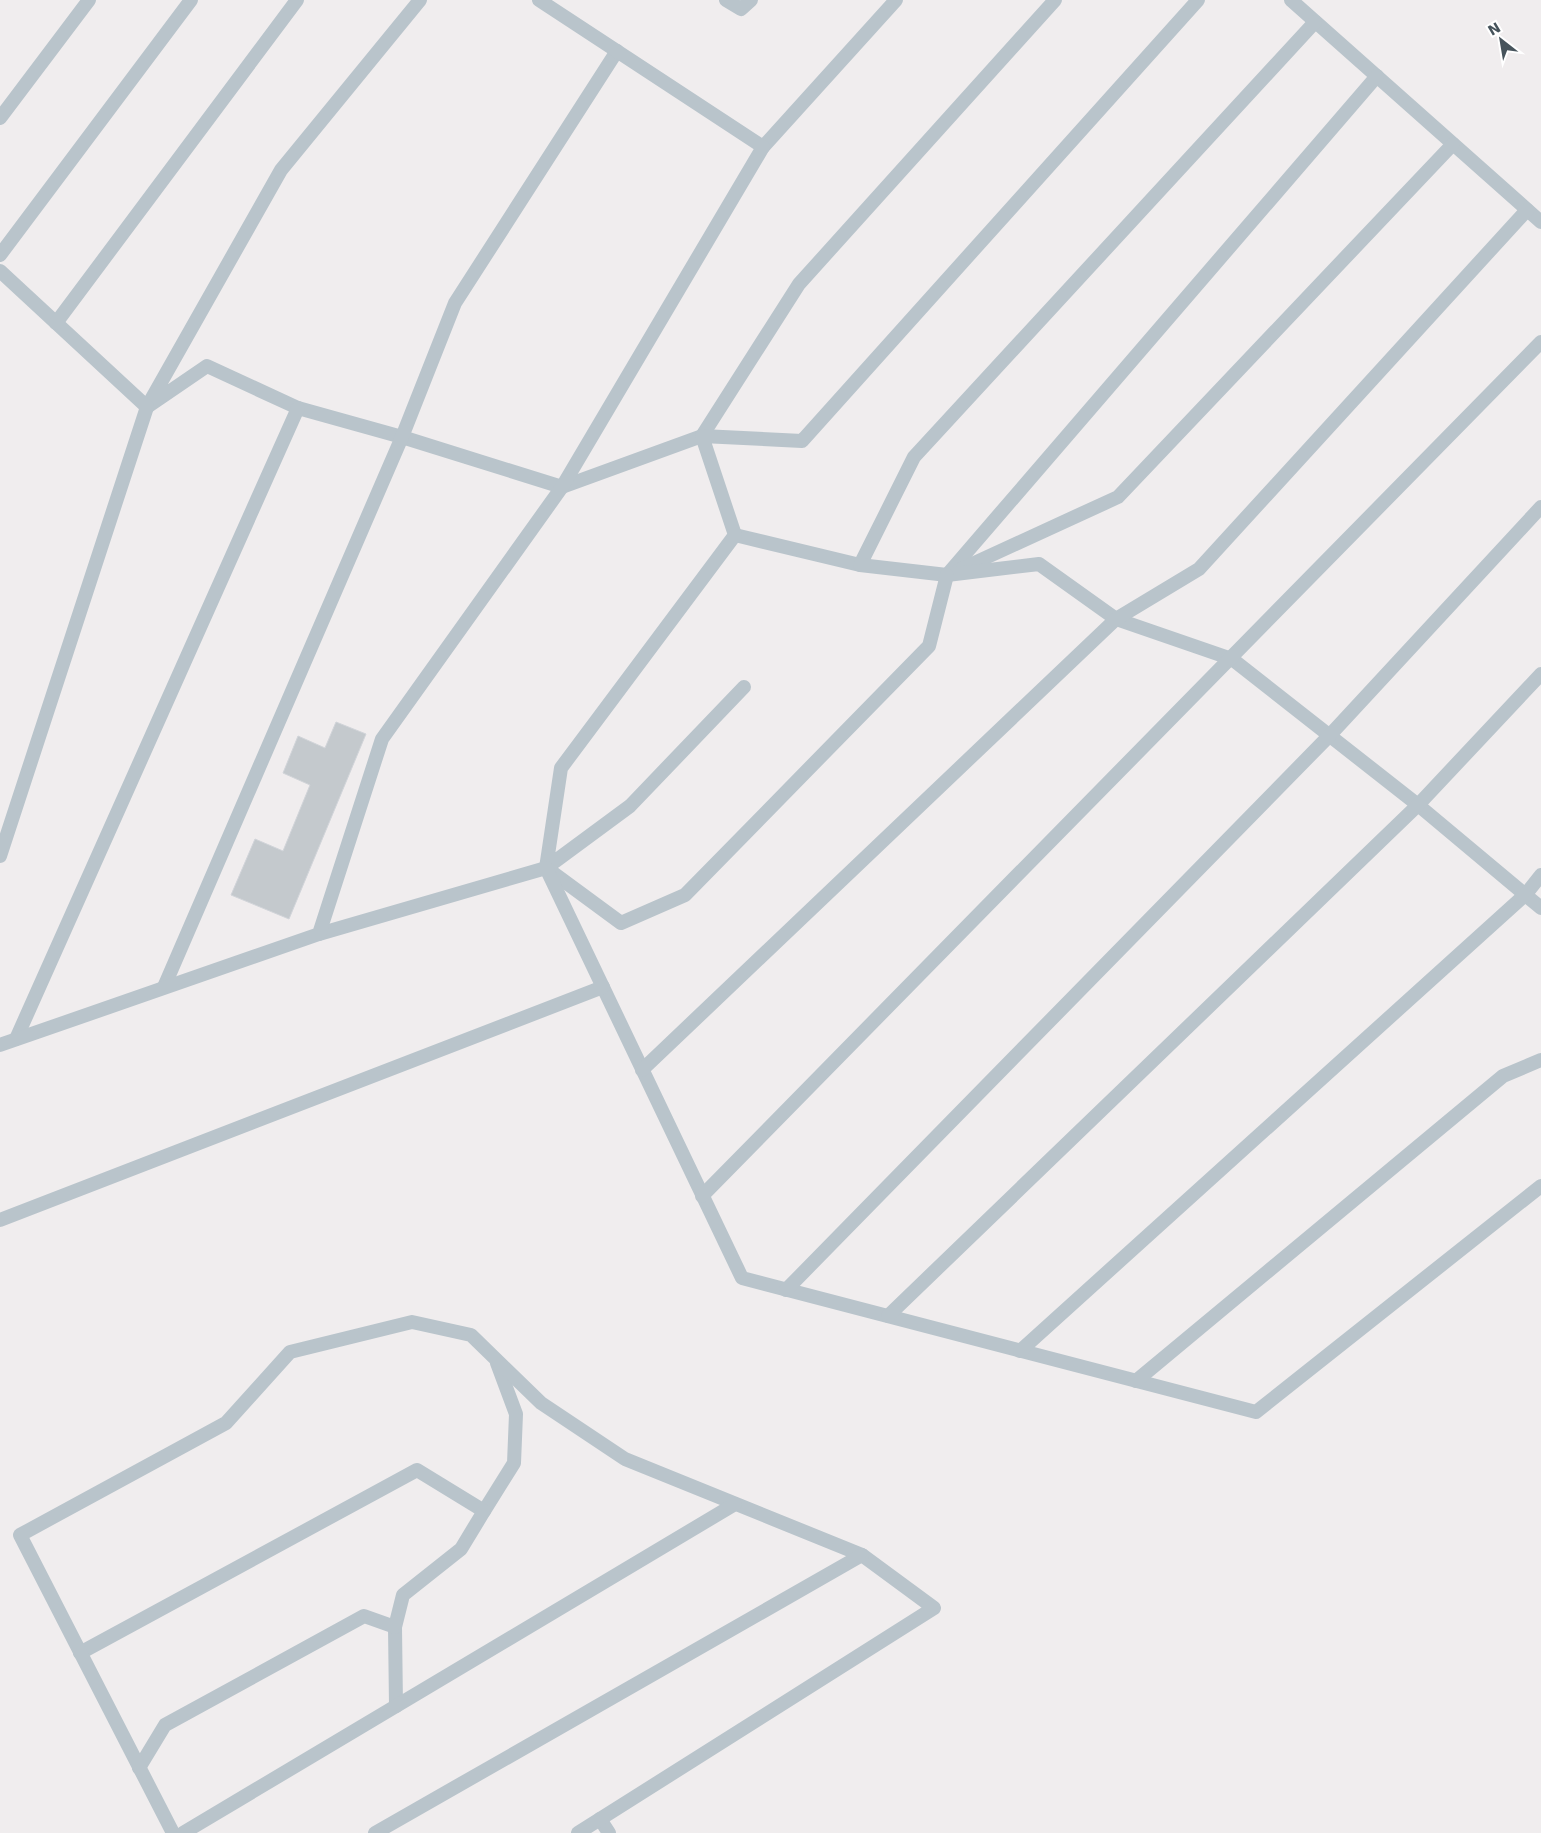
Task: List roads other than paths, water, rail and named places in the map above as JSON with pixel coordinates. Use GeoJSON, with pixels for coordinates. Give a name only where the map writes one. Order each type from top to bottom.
{"type":"FeatureCollection","features":[{"type":"Feature","properties":{"kind":"lane"},"geometry":{"type":"LineString","coordinates":[[0,118],[89,0]]}},
{"type":"Feature","properties":{"kind":"lane"},"geometry":{"type":"LineString","coordinates":[[0,255],[191,0]]}},
{"type":"Feature","properties":{"kind":"lane"},"geometry":{"type":"LineString","coordinates":[[56,323],[297,0]]}},
{"type":"Feature","properties":{"kind":"lane"},"geometry":{"type":"LineString","coordinates":[[0,856],[147,407],[281,170],[420,0]]}},
{"type":"Feature","properties":{"kind":"lane"},"geometry":{"type":"LineString","coordinates":[[539,0],[763,147]]}},
{"type":"Feature","properties":{"kind":"lane"},"geometry":{"type":"LineString","coordinates":[[726,0],[741,9],[751,0]]}},
{"type":"Feature","properties":{"kind":"lane"},"geometry":{"type":"LineString","coordinates":[[319,934],[382,739],[562,487],[763,147],[896,0]]}},
{"type":"Feature","properties":{"kind":"lane"},"geometry":{"type":"LineString","coordinates":[[702,436],[799,284],[1055,0]]}},
{"type":"Feature","properties":{"kind":"lane"},"geometry":{"type":"LineString","coordinates":[[147,407],[207,366],[298,408],[402,437],[562,487],[702,436],[802,441],[1198,0]]}},
{"type":"Feature","properties":{"kind":"lane"},"geometry":{"type":"LineString","coordinates":[[1290,0],[1541,222]]}},
{"type":"Feature","properties":{"kind":"lane"},"geometry":{"type":"LineString","coordinates":[[860,565],[914,457],[1315,22]]}},
{"type":"Feature","properties":{"kind":"lane"},"geometry":{"type":"LineString","coordinates":[[164,987],[402,437],[455,303],[618,51]]}},
{"type":"Feature","properties":{"kind":"lane"},"geometry":{"type":"LineString","coordinates":[[546,868],[621,923],[685,895],[929,646],[947,575],[1377,76]]}},
{"type":"Feature","properties":{"kind":"lane"},"geometry":{"type":"LineString","coordinates":[[947,575],[1118,497],[1453,144]]}},
{"type":"Feature","properties":{"kind":"lane"},"geometry":{"type":"LineString","coordinates":[[642,1070],[1116,619],[1199,570],[1527,210]]}},
{"type":"Feature","properties":{"kind":"lane"},"geometry":{"type":"LineString","coordinates":[[0,271],[147,407]]}},
{"type":"Feature","properties":{"kind":"lane"},"geometry":{"type":"LineString","coordinates":[[702,1196],[1541,342]]}},
{"type":"Feature","properties":{"kind":"lane"},"geometry":{"type":"LineString","coordinates":[[16,1039],[298,408]]}},
{"type":"Feature","properties":{"kind":"lane"},"geometry":{"type":"LineString","coordinates":[[702,436],[735,535]]}},
{"type":"Feature","properties":{"kind":"lane"},"geometry":{"type":"LineString","coordinates":[[786,1290],[1330,735],[1541,507]]}},
{"type":"Feature","properties":{"kind":"lane"},"geometry":{"type":"LineString","coordinates":[[735,535],[860,565],[947,575],[1038,564],[1116,619],[1232,658],[1418,805],[1541,908]]}},
{"type":"Feature","properties":{"kind":"lane"},"geometry":{"type":"LineString","coordinates":[[735,535],[561,768],[546,868],[742,1278],[1256,1412],[1541,1186]]}},
{"type":"Feature","properties":{"kind":"lane"},"geometry":{"type":"LineString","coordinates":[[888,1316],[1418,805],[1541,674]]}},
{"type":"Feature","properties":{"kind":"lane"},"geometry":{"type":"LineString","coordinates":[[0,1045],[319,934],[546,868],[630,806],[744,687]]}},
{"type":"Feature","properties":{"kind":"lane"},"geometry":{"type":"LineString","coordinates":[[1020,1351],[1526,894],[1541,875]]}},
{"type":"Feature","properties":{"kind":"lane"},"geometry":{"type":"LineString","coordinates":[[0,1220],[603,987]]}},
{"type":"Feature","properties":{"kind":"lane"},"geometry":{"type":"LineString","coordinates":[[1136,1381],[1503,1076],[1541,1060]]}},
{"type":"Feature","properties":{"kind":"lane"},"geometry":{"type":"LineString","coordinates":[[173,1833],[20,1535],[226,1423],[290,1352],[412,1322],[471,1335],[541,1403],[625,1459],[862,1555],[934,1608],[578,1833]]}},
{"type":"Feature","properties":{"kind":"lane"},"geometry":{"type":"LineString","coordinates":[[396,1706],[395,1627],[403,1595],[461,1549],[514,1464],[516,1414],[496,1360]]}},
{"type":"Feature","properties":{"kind":"lane"},"geometry":{"type":"LineString","coordinates":[[80,1653],[418,1470],[484,1511]]}},
{"type":"Feature","properties":{"kind":"lane"},"geometry":{"type":"LineString","coordinates":[[183,1833],[735,1504]]}},
{"type":"Feature","properties":{"kind":"lane"},"geometry":{"type":"LineString","coordinates":[[375,1833],[862,1555]]}},
{"type":"Feature","properties":{"kind":"lane"},"geometry":{"type":"LineString","coordinates":[[139,1768],[165,1725],[364,1616],[395,1627]]}},
{"type":"Feature","properties":{"kind":"lane"},"geometry":{"type":"LineString","coordinates":[[600,1819],[609,1833]]}}]}
